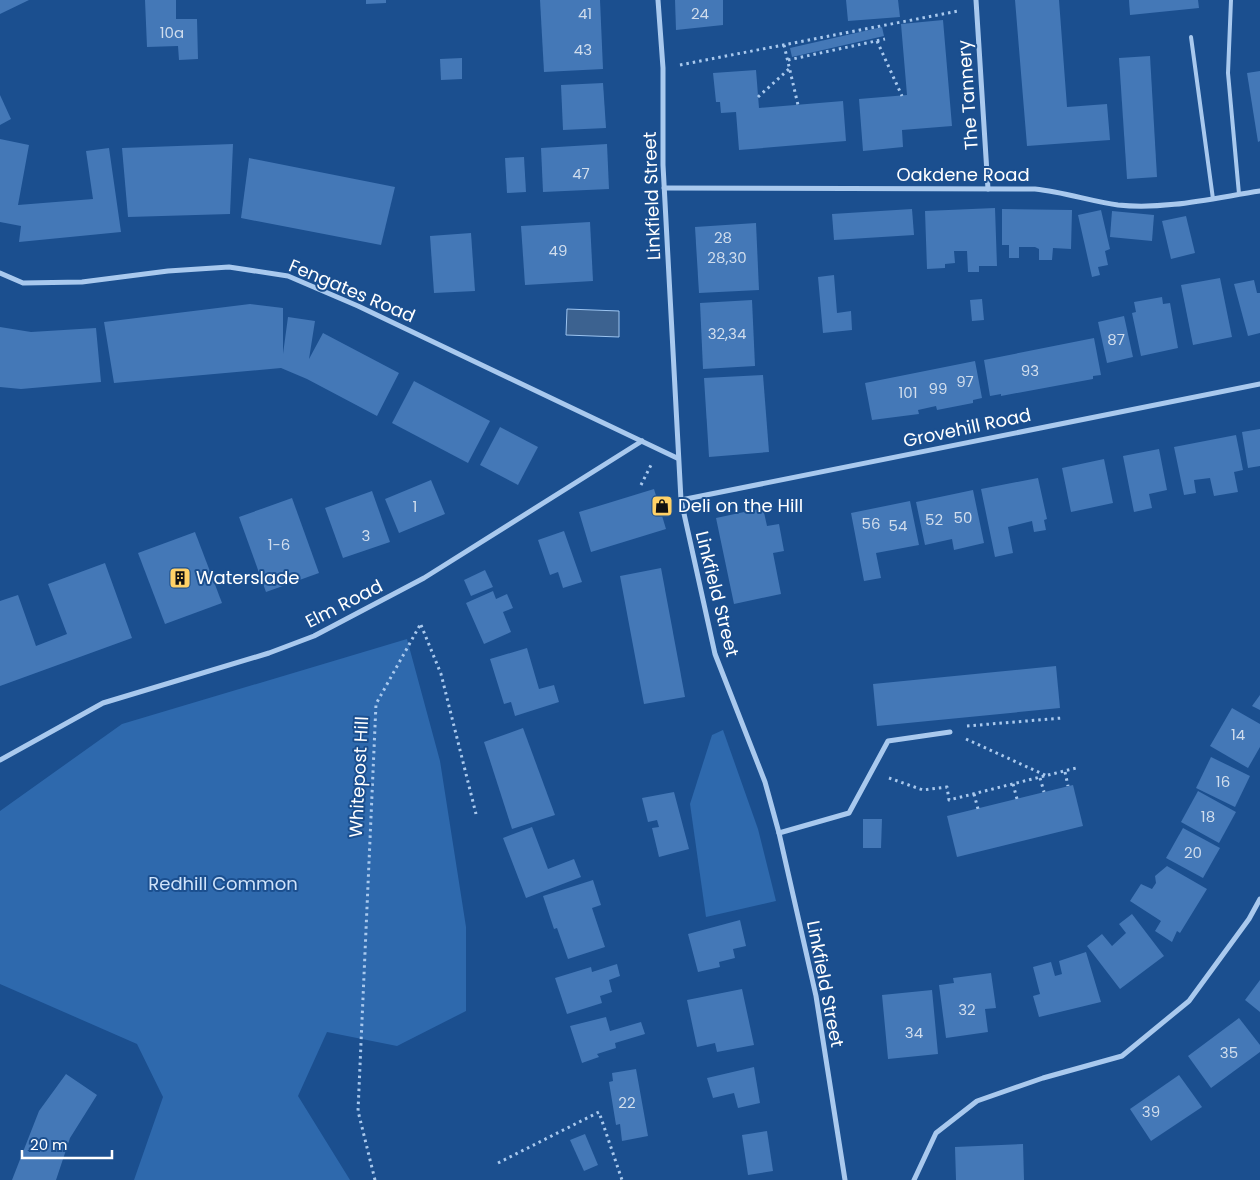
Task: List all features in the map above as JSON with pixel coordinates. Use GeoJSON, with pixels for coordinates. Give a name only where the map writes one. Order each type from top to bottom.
{"type":"FeatureCollection","features":[{"type":"Feature","properties":{"kind":"street","name":"Linkfield Street"},"geometry":{"type":"LineString","coordinates":[[658,0],[663,68],[664,188],[677,458],[681,500],[715,654],[765,782],[779,833],[816,996],[845,1180]]}},
{"type":"Feature","properties":{"kind":"street","name":"The Tannery"},"geometry":{"type":"LineString","coordinates":[[976,0],[988,189]]}},
{"type":"Feature","properties":{"kind":"street","name":"Oakdene Road"},"geometry":{"type":"LineString","coordinates":[[664,188],[1058,191],[1118,205],[1142,206],[1213,199],[1260,191]]}},
{"type":"Feature","properties":{"kind":"street","name":"Fengates Road"},"geometry":{"type":"LineString","coordinates":[[0,274],[23,283],[82,282],[168,271],[230,267],[288,276],[358,306],[642,441]]}},
{"type":"Feature","properties":{"kind":"street","name":"Grovehill Road"},"geometry":{"type":"LineString","coordinates":[[681,500],[1260,384]]}},
{"type":"Feature","properties":{"kind":"street"},"geometry":{"type":"LineString","coordinates":[[642,441],[677,458]]}},
{"type":"Feature","properties":{"kind":"street","name":"Elm Road"},"geometry":{"type":"LineString","coordinates":[[0,760],[103,703],[269,653],[314,636],[424,578],[642,441]]}},
{"type":"Feature","properties":{"kind":"street"},"geometry":{"type":"LineString","coordinates":[[779,833],[849,813],[888,741],[950,732]]}},
{"type":"Feature","properties":{"kind":"street"},"geometry":{"type":"LineString","coordinates":[[914,1180],[936,1133],[977,1101],[1043,1078],[1122,1056],[1189,1001],[1249,919],[1260,899]]}},
{"type":"Feature","properties":{"kind":"lane"},"geometry":{"type":"LineString","coordinates":[[1231,0],[1228,73],[1240,194]]}},
{"type":"Feature","properties":{"kind":"lane"},"geometry":{"type":"LineString","coordinates":[[1191,37],[1213,199]]}},
{"type":"Feature","properties":{"kind":"path"},"geometry":{"type":"LineString","coordinates":[[663,68],[976,7]]}},
{"type":"Feature","properties":{"kind":"path"},"geometry":{"type":"LineString","coordinates":[[788,60],[885,39]]}},
{"type":"Feature","properties":{"kind":"path"},"geometry":{"type":"LineString","coordinates":[[877,40],[902,96]]}},
{"type":"Feature","properties":{"kind":"path"},"geometry":{"type":"LineString","coordinates":[[784,45],[798,104]]}},
{"type":"Feature","properties":{"kind":"path"},"geometry":{"type":"LineString","coordinates":[[758,97],[790,68]]}},
{"type":"Feature","properties":{"kind":"path"},"geometry":{"type":"LineString","coordinates":[[641,485],[658,450]]}},
{"type":"Feature","properties":{"kind":"path","name":"Whitepost Hill"},"geometry":{"type":"LineString","coordinates":[[375,1180],[358,1110],[376,704],[420,625],[442,674],[476,814]]}},
{"type":"Feature","properties":{"kind":"path"},"geometry":{"type":"LineString","coordinates":[[950,732],[959,727],[1062,718]]}},
{"type":"Feature","properties":{"kind":"path"},"geometry":{"type":"LineString","coordinates":[[950,732],[1048,776]]}},
{"type":"Feature","properties":{"kind":"path"},"geometry":{"type":"LineString","coordinates":[[872,772],[923,790],[947,787],[949,800],[1076,768]]}},
{"type":"Feature","properties":{"kind":"path"},"geometry":{"type":"LineString","coordinates":[[1065,772],[1068,786]]}},
{"type":"Feature","properties":{"kind":"path"},"geometry":{"type":"LineString","coordinates":[[1040,778],[1044,792]]}},
{"type":"Feature","properties":{"kind":"path"},"geometry":{"type":"LineString","coordinates":[[1013,784],[1017,799]]}},
{"type":"Feature","properties":{"kind":"path"},"geometry":{"type":"LineString","coordinates":[[974,794],[978,809]]}},
{"type":"Feature","properties":{"kind":"path"},"geometry":{"type":"LineString","coordinates":[[498,1163],[599,1112],[622,1180]]}},
{"type":"Feature","properties":{"kind":"green space","name":"Redhill Common"},"geometry":{"type":"Polygon","coordinates":[[[407,639],[440,761],[466,927],[466,1011],[397,1046],[327,1032],[298,1096],[350,1180],[134,1180],[163,1097],[137,1044],[0,984],[0,811],[122,724],[407,639]]]}},
{"type":"Feature","properties":{"kind":"green space"},"geometry":{"type":"Polygon","coordinates":[[[723,730],[758,829],[776,901],[706,917],[690,804],[712,735],[723,730]]]}},
{"type":"Feature","properties":{"kind":"shaded area"},"geometry":{"type":"Polygon","coordinates":[[[567,309],[619,311],[619,337],[566,335],[567,309]]]}},
{"type":"Feature","properties":{"kind":"building"},"geometry":{"type":"Polygon","coordinates":[[[0,0],[29,0],[0,14],[0,0]]]}},
{"type":"Feature","properties":{"kind":"building"},"geometry":{"type":"Polygon","coordinates":[[[145,0],[176,0],[176,19],[197,19],[198,59],[179,60],[178,46],[147,47],[145,0]]]}},
{"type":"Feature","properties":{"kind":"building"},"geometry":{"type":"Polygon","coordinates":[[[366,0],[386,0],[386,3],[366,4],[366,0]]]}},
{"type":"Feature","properties":{"kind":"building"},"geometry":{"type":"Polygon","coordinates":[[[540,0],[600,0],[603,69],[544,72],[540,0]]]}},
{"type":"Feature","properties":{"kind":"building"},"geometry":{"type":"Polygon","coordinates":[[[675,0],[723,0],[723,25],[676,30],[675,0]]]}},
{"type":"Feature","properties":{"kind":"building"},"geometry":{"type":"Polygon","coordinates":[[[846,0],[898,0],[900,17],[848,21],[846,0]]]}},
{"type":"Feature","properties":{"kind":"building"},"geometry":{"type":"Polygon","coordinates":[[[1015,0],[1059,0],[1067,107],[1107,104],[1110,140],[1027,146],[1015,0]]]}},
{"type":"Feature","properties":{"kind":"building"},"geometry":{"type":"Polygon","coordinates":[[[1129,0],[1198,0],[1199,8],[1130,15],[1129,0]]]}},
{"type":"Feature","properties":{"kind":"building"},"geometry":{"type":"Polygon","coordinates":[[[943,20],[952,126],[902,130],[903,147],[863,151],[859,99],[907,95],[901,24],[943,20]]]}},
{"type":"Feature","properties":{"kind":"building"},"geometry":{"type":"Polygon","coordinates":[[[882,27],[884,36],[792,57],[790,48],[882,27]]]}},
{"type":"Feature","properties":{"kind":"building"},"geometry":{"type":"Polygon","coordinates":[[[1150,56],[1157,177],[1127,179],[1119,58],[1150,56]]]}},
{"type":"Feature","properties":{"kind":"building"},"geometry":{"type":"Polygon","coordinates":[[[462,58],[462,79],[441,80],[440,59],[462,58]]]}},
{"type":"Feature","properties":{"kind":"building"},"geometry":{"type":"Polygon","coordinates":[[[756,70],[759,108],[843,101],[846,141],[739,150],[736,112],[721,113],[720,102],[716,102],[713,73],[756,70]]]}},
{"type":"Feature","properties":{"kind":"building"},"geometry":{"type":"Polygon","coordinates":[[[1260,71],[1260,141],[1258,142],[1247,73],[1260,71]]]}},
{"type":"Feature","properties":{"kind":"building"},"geometry":{"type":"Polygon","coordinates":[[[603,83],[606,128],[563,130],[561,85],[603,83]]]}},
{"type":"Feature","properties":{"kind":"building"},"geometry":{"type":"Polygon","coordinates":[[[0,95],[11,119],[0,125],[0,95]]]}},
{"type":"Feature","properties":{"kind":"building"},"geometry":{"type":"Polygon","coordinates":[[[0,139],[29,145],[18,205],[93,199],[86,151],[109,148],[121,232],[19,242],[21,226],[0,222],[0,139]]]}},
{"type":"Feature","properties":{"kind":"building"},"geometry":{"type":"Polygon","coordinates":[[[233,144],[230,214],[128,217],[122,148],[233,144]]]}},
{"type":"Feature","properties":{"kind":"building"},"geometry":{"type":"Polygon","coordinates":[[[607,144],[609,189],[543,192],[541,148],[607,144]]]}},
{"type":"Feature","properties":{"kind":"building"},"geometry":{"type":"Polygon","coordinates":[[[524,157],[526,192],[507,193],[505,158],[524,157]]]}},
{"type":"Feature","properties":{"kind":"building"},"geometry":{"type":"Polygon","coordinates":[[[249,158],[395,187],[381,245],[241,218],[249,158]]]}},
{"type":"Feature","properties":{"kind":"building"},"geometry":{"type":"Polygon","coordinates":[[[995,208],[997,266],[979,266],[979,272],[968,272],[967,251],[954,251],[955,263],[945,264],[945,268],[927,269],[925,211],[995,208]]]}},
{"type":"Feature","properties":{"kind":"building"},"geometry":{"type":"Polygon","coordinates":[[[912,209],[914,235],[834,240],[832,214],[912,209]]]}},
{"type":"Feature","properties":{"kind":"building"},"geometry":{"type":"Polygon","coordinates":[[[1002,209],[1072,210],[1071,249],[1053,248],[1052,260],[1039,260],[1039,249],[1035,247],[1019,247],[1019,258],[1009,258],[1009,245],[1002,245],[1002,209]]]}},
{"type":"Feature","properties":{"kind":"building"},"geometry":{"type":"Polygon","coordinates":[[[1101,210],[1110,249],[1105,251],[1108,265],[1098,267],[1100,275],[1092,277],[1078,215],[1101,210]]]}},
{"type":"Feature","properties":{"kind":"building"},"geometry":{"type":"Polygon","coordinates":[[[1112,211],[1154,215],[1152,241],[1110,237],[1112,211]]]}},
{"type":"Feature","properties":{"kind":"building"},"geometry":{"type":"Polygon","coordinates":[[[1186,216],[1195,253],[1171,259],[1162,221],[1186,216]]]}},
{"type":"Feature","properties":{"kind":"building"},"geometry":{"type":"Polygon","coordinates":[[[590,222],[593,281],[525,285],[521,226],[590,222]]]}},
{"type":"Feature","properties":{"kind":"building"},"geometry":{"type":"Polygon","coordinates":[[[756,223],[759,290],[699,293],[695,227],[756,223]]]}},
{"type":"Feature","properties":{"kind":"building"},"geometry":{"type":"Polygon","coordinates":[[[471,233],[475,291],[434,293],[430,236],[471,233]]]}},
{"type":"Feature","properties":{"kind":"building"},"geometry":{"type":"Polygon","coordinates":[[[834,275],[837,313],[851,311],[852,330],[823,333],[818,277],[834,275]]]}},
{"type":"Feature","properties":{"kind":"building"},"geometry":{"type":"Polygon","coordinates":[[[1220,278],[1232,337],[1193,345],[1181,285],[1220,278]]]}},
{"type":"Feature","properties":{"kind":"building"},"geometry":{"type":"Polygon","coordinates":[[[1254,280],[1257,293],[1260,293],[1260,333],[1248,336],[1234,284],[1254,280]]]}},
{"type":"Feature","properties":{"kind":"building"},"geometry":{"type":"Polygon","coordinates":[[[1162,297],[1163,304],[1170,303],[1178,348],[1141,356],[1132,313],[1136,312],[1134,302],[1162,297]]]}},
{"type":"Feature","properties":{"kind":"building"},"geometry":{"type":"Polygon","coordinates":[[[982,299],[984,320],[972,321],[970,300],[982,299]]]}},
{"type":"Feature","properties":{"kind":"building"},"geometry":{"type":"Polygon","coordinates":[[[752,300],[755,366],[703,369],[700,303],[752,300]]]}},
{"type":"Feature","properties":{"kind":"building"},"geometry":{"type":"Polygon","coordinates":[[[250,304],[283,308],[283,354],[288,317],[315,321],[309,359],[323,333],[399,373],[377,416],[307,379],[281,368],[114,383],[104,322],[250,304]]]}},
{"type":"Feature","properties":{"kind":"building"},"geometry":{"type":"Polygon","coordinates":[[[1124,316],[1133,357],[1107,363],[1098,322],[1124,316]]]}},
{"type":"Feature","properties":{"kind":"building"},"geometry":{"type":"Polygon","coordinates":[[[0,327],[31,332],[96,328],[101,382],[21,389],[0,387],[0,327]]]}},
{"type":"Feature","properties":{"kind":"building"},"geometry":{"type":"Polygon","coordinates":[[[1094,338],[1101,375],[1093,376],[1093,379],[1001,396],[1001,394],[990,396],[984,360],[1094,338]]]}},
{"type":"Feature","properties":{"kind":"building"},"geometry":{"type":"Polygon","coordinates":[[[975,361],[982,398],[973,400],[973,403],[937,410],[936,406],[918,410],[919,414],[872,420],[865,383],[975,361]]]}},
{"type":"Feature","properties":{"kind":"building"},"geometry":{"type":"Polygon","coordinates":[[[763,375],[769,452],[709,457],[704,378],[763,375]]]}},
{"type":"Feature","properties":{"kind":"building"},"geometry":{"type":"Polygon","coordinates":[[[414,381],[490,421],[468,463],[392,423],[414,381]]]}},
{"type":"Feature","properties":{"kind":"building"},"geometry":{"type":"Polygon","coordinates":[[[500,427],[538,447],[518,485],[480,465],[500,427]]]}},
{"type":"Feature","properties":{"kind":"building"},"geometry":{"type":"Polygon","coordinates":[[[1260,429],[1260,466],[1248,468],[1242,432],[1260,429]]]}},
{"type":"Feature","properties":{"kind":"building"},"geometry":{"type":"Polygon","coordinates":[[[1236,435],[1243,470],[1234,472],[1238,492],[1214,496],[1210,478],[1194,480],[1196,493],[1184,495],[1174,447],[1236,435]]]}},
{"type":"Feature","properties":{"kind":"building"},"geometry":{"type":"Polygon","coordinates":[[[1159,449],[1167,490],[1149,494],[1152,508],[1134,512],[1123,456],[1159,449]]]}},
{"type":"Feature","properties":{"kind":"building"},"geometry":{"type":"Polygon","coordinates":[[[1104,459],[1113,503],[1071,512],[1062,468],[1104,459]]]}},
{"type":"Feature","properties":{"kind":"building"},"geometry":{"type":"Polygon","coordinates":[[[1038,478],[1047,519],[1044,520],[1046,530],[1034,532],[1032,521],[1008,527],[1013,553],[995,557],[981,489],[1038,478]]]}},
{"type":"Feature","properties":{"kind":"building"},"geometry":{"type":"Polygon","coordinates":[[[431,480],[445,514],[399,533],[385,499],[431,480]]]}},
{"type":"Feature","properties":{"kind":"building"},"geometry":{"type":"Polygon","coordinates":[[[654,489],[666,529],[591,552],[579,512],[654,489]]]}},
{"type":"Feature","properties":{"kind":"building"},"geometry":{"type":"Polygon","coordinates":[[[973,490],[984,543],[954,550],[952,539],[925,545],[916,502],[973,490]]]}},
{"type":"Feature","properties":{"kind":"building"},"geometry":{"type":"Polygon","coordinates":[[[372,491],[390,542],[343,558],[325,508],[372,491]]]}},
{"type":"Feature","properties":{"kind":"building"},"geometry":{"type":"Polygon","coordinates":[[[292,498],[319,573],[266,592],[239,517],[292,498]]]}},
{"type":"Feature","properties":{"kind":"building"},"geometry":{"type":"Polygon","coordinates":[[[910,501],[919,545],[876,553],[881,578],[864,581],[851,513],[910,501]]]}},
{"type":"Feature","properties":{"kind":"building"},"geometry":{"type":"Polygon","coordinates":[[[763,508],[767,526],[779,524],[784,551],[773,553],[781,594],[734,604],[716,518],[763,508]]]}},
{"type":"Feature","properties":{"kind":"building"},"geometry":{"type":"Polygon","coordinates":[[[564,531],[582,582],[563,588],[558,572],[550,575],[538,540],[564,531]]]}},
{"type":"Feature","properties":{"kind":"building","name":"Waterslade"},"geometry":{"type":"Polygon","coordinates":[[[195,532],[222,603],[165,624],[138,553],[195,532]]]}},
{"type":"Feature","properties":{"kind":"building"},"geometry":{"type":"Polygon","coordinates":[[[105,563],[132,638],[0,686],[0,601],[18,595],[36,646],[67,634],[48,584],[105,563]]]}},
{"type":"Feature","properties":{"kind":"building"},"geometry":{"type":"Polygon","coordinates":[[[661,568],[685,697],[644,704],[620,576],[661,568]]]}},
{"type":"Feature","properties":{"kind":"building"},"geometry":{"type":"Polygon","coordinates":[[[485,570],[493,587],[471,596],[464,580],[485,570]]]}},
{"type":"Feature","properties":{"kind":"building"},"geometry":{"type":"Polygon","coordinates":[[[493,591],[496,599],[507,594],[513,608],[503,612],[511,632],[484,644],[466,603],[493,591]]]}},
{"type":"Feature","properties":{"kind":"building"},"geometry":{"type":"Polygon","coordinates":[[[527,648],[539,689],[554,685],[559,702],[515,716],[511,702],[504,704],[490,659],[527,648]]]}},
{"type":"Feature","properties":{"kind":"building"},"geometry":{"type":"Polygon","coordinates":[[[1056,666],[1060,708],[877,726],[873,684],[1056,666]]]}},
{"type":"Feature","properties":{"kind":"building"},"geometry":{"type":"Polygon","coordinates":[[[1260,695],[1260,710],[1252,706],[1260,695]]]}},
{"type":"Feature","properties":{"kind":"building"},"geometry":{"type":"Polygon","coordinates":[[[1232,708],[1260,724],[1260,747],[1248,768],[1210,746],[1232,708]]]}},
{"type":"Feature","properties":{"kind":"building"},"geometry":{"type":"Polygon","coordinates":[[[523,728],[555,815],[512,829],[484,742],[523,728]]]}},
{"type":"Feature","properties":{"kind":"building"},"geometry":{"type":"Polygon","coordinates":[[[1211,757],[1250,776],[1235,807],[1196,788],[1211,757]]]}},
{"type":"Feature","properties":{"kind":"building"},"geometry":{"type":"Polygon","coordinates":[[[1073,785],[1083,826],[957,857],[947,816],[1073,785]]]}},
{"type":"Feature","properties":{"kind":"building"},"geometry":{"type":"Polygon","coordinates":[[[1198,791],[1236,812],[1219,843],[1181,822],[1198,791]]]}},
{"type":"Feature","properties":{"kind":"building"},"geometry":{"type":"Polygon","coordinates":[[[674,792],[689,849],[659,857],[652,828],[659,827],[657,820],[648,822],[642,798],[674,792]]]}},
{"type":"Feature","properties":{"kind":"building"},"geometry":{"type":"Polygon","coordinates":[[[863,819],[882,819],[881,848],[863,848],[863,819]]]}},
{"type":"Feature","properties":{"kind":"building"},"geometry":{"type":"Polygon","coordinates":[[[532,827],[548,869],[574,859],[581,877],[526,898],[503,838],[532,827]]]}},
{"type":"Feature","properties":{"kind":"building"},"geometry":{"type":"Polygon","coordinates":[[[1183,828],[1220,848],[1203,878],[1166,858],[1183,828]]]}},
{"type":"Feature","properties":{"kind":"building"},"geometry":{"type":"Polygon","coordinates":[[[1167,866],[1207,889],[1180,933],[1177,931],[1172,942],[1155,931],[1161,921],[1130,901],[1141,884],[1152,889],[1156,883],[1155,876],[1167,866]]]}},
{"type":"Feature","properties":{"kind":"building"},"geometry":{"type":"Polygon","coordinates":[[[593,880],[601,905],[592,908],[605,947],[568,959],[557,928],[554,929],[543,896],[593,880]]]}},
{"type":"Feature","properties":{"kind":"building"},"geometry":{"type":"Polygon","coordinates":[[[1132,914],[1164,956],[1120,989],[1087,946],[1102,934],[1112,946],[1126,933],[1119,924],[1132,914]]]}},
{"type":"Feature","properties":{"kind":"building"},"geometry":{"type":"Polygon","coordinates":[[[740,920],[746,946],[733,949],[735,958],[719,962],[720,967],[698,972],[688,934],[740,920]]]}},
{"type":"Feature","properties":{"kind":"building"},"geometry":{"type":"Polygon","coordinates":[[[1086,952],[1101,1002],[1039,1017],[1033,996],[1040,994],[1033,967],[1051,962],[1055,976],[1062,974],[1059,961],[1086,952]]]}},
{"type":"Feature","properties":{"kind":"building"},"geometry":{"type":"Polygon","coordinates":[[[617,964],[620,976],[609,980],[612,992],[600,996],[602,1003],[567,1014],[555,978],[591,967],[592,972],[617,964]]]}},
{"type":"Feature","properties":{"kind":"building"},"geometry":{"type":"Polygon","coordinates":[[[991,973],[996,1008],[985,1009],[988,1032],[946,1038],[939,985],[954,983],[953,978],[991,973]]]}},
{"type":"Feature","properties":{"kind":"building"},"geometry":{"type":"Polygon","coordinates":[[[1260,980],[1260,1012],[1245,1000],[1260,980]]]}},
{"type":"Feature","properties":{"kind":"building"},"geometry":{"type":"Polygon","coordinates":[[[742,989],[754,1045],[717,1052],[715,1043],[697,1047],[687,1000],[742,989]]]}},
{"type":"Feature","properties":{"kind":"building"},"geometry":{"type":"Polygon","coordinates":[[[932,990],[938,1054],[888,1059],[882,995],[932,990]]]}},
{"type":"Feature","properties":{"kind":"building"},"geometry":{"type":"Polygon","coordinates":[[[606,1017],[610,1031],[641,1022],[645,1034],[615,1043],[616,1048],[597,1054],[599,1057],[582,1063],[570,1026],[606,1017]]]}},
{"type":"Feature","properties":{"kind":"building"},"geometry":{"type":"Polygon","coordinates":[[[1239,1018],[1260,1045],[1260,1052],[1211,1088],[1188,1056],[1239,1018]]]}},
{"type":"Feature","properties":{"kind":"building"},"geometry":{"type":"Polygon","coordinates":[[[754,1067],[760,1103],[738,1108],[734,1093],[713,1098],[707,1078],[754,1067]]]}},
{"type":"Feature","properties":{"kind":"building"},"geometry":{"type":"Polygon","coordinates":[[[636,1069],[648,1136],[622,1141],[620,1124],[616,1125],[609,1082],[613,1081],[612,1073],[636,1069]]]}},
{"type":"Feature","properties":{"kind":"building"},"geometry":{"type":"Polygon","coordinates":[[[66,1074],[97,1095],[70,1138],[56,1180],[12,1180],[39,1111],[66,1074]]]}},
{"type":"Feature","properties":{"kind":"building"},"geometry":{"type":"Polygon","coordinates":[[[1179,1075],[1202,1107],[1151,1141],[1130,1109],[1179,1075]]]}},
{"type":"Feature","properties":{"kind":"building"},"geometry":{"type":"Polygon","coordinates":[[[767,1131],[773,1171],[748,1175],[742,1135],[767,1131]]]}},
{"type":"Feature","properties":{"kind":"building"},"geometry":{"type":"Polygon","coordinates":[[[585,1134],[598,1165],[584,1171],[570,1140],[585,1134]]]}},
{"type":"Feature","properties":{"kind":"building"},"geometry":{"type":"Polygon","coordinates":[[[1023,1144],[1024,1180],[956,1180],[955,1147],[1023,1144]]]}},
{"type":"Feature","properties":{"kind":"place","name":"Deli on the Hill"},"geometry":{"type":"Point","coordinates":[662,506]}},
{"type":"Feature","properties":{"kind":"place","name":"Waterslade"},"geometry":{"type":"Point","coordinates":[180,578]}}]}
